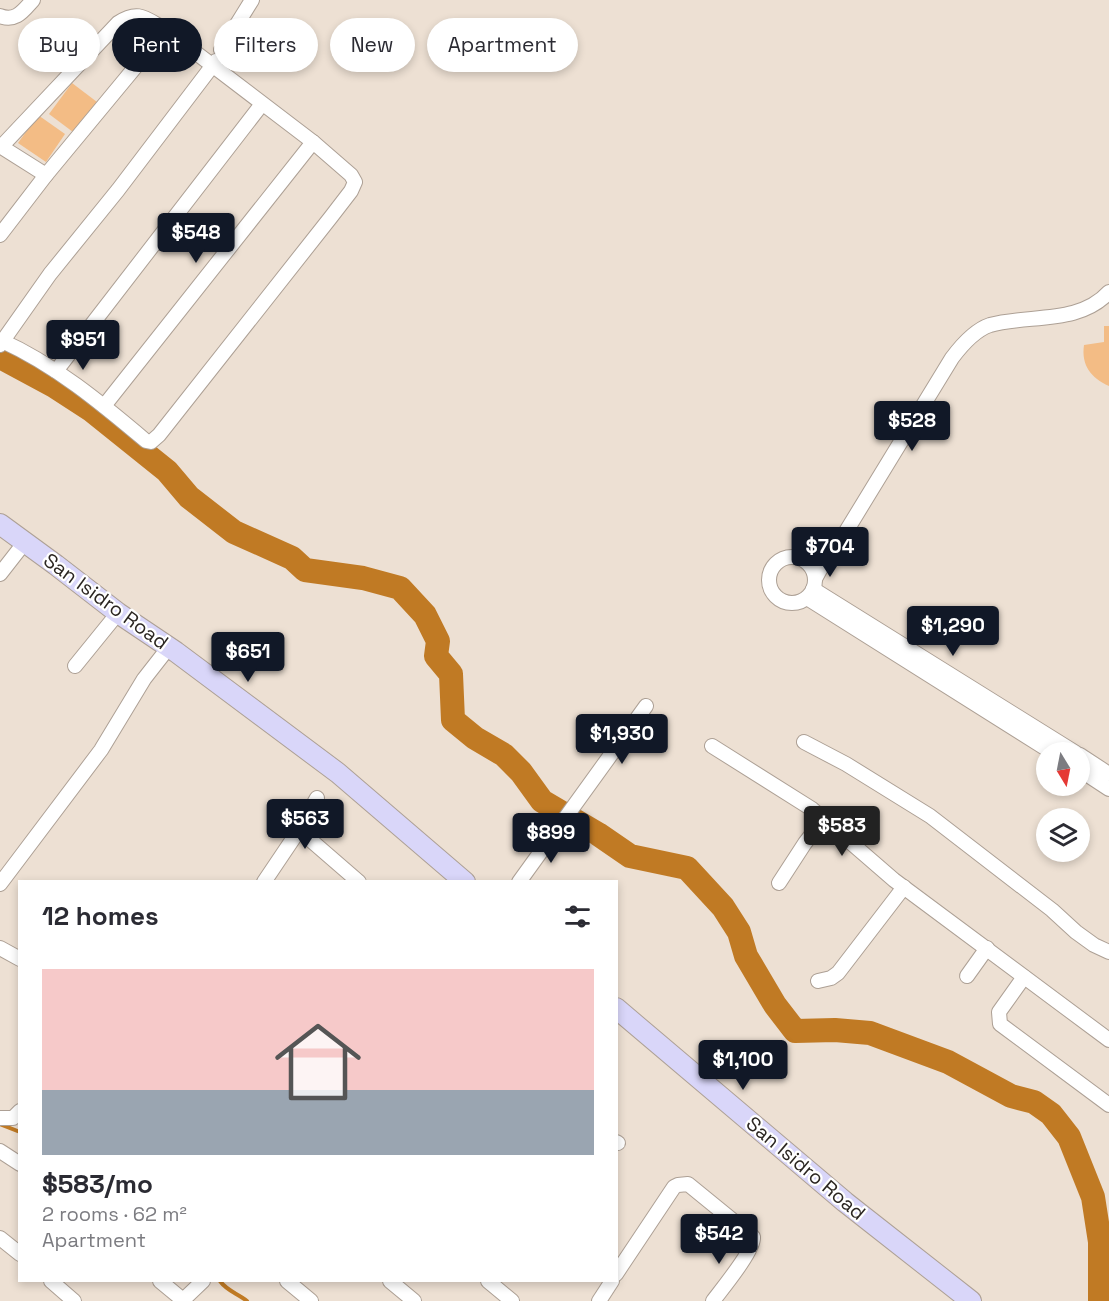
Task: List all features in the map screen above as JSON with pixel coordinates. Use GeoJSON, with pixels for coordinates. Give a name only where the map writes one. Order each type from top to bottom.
{"type":"FeatureCollection","features":[{"type":"Feature","properties":{"kind":"main road","name":"San Isidro Road"},"geometry":{"type":"LineString","coordinates":[[0,524],[338,773],[463,880]]}},
{"type":"Feature","properties":{"kind":"main road","name":"San Isidro Road"},"geometry":{"type":"LineString","coordinates":[[618,1010],[845,1202],[971,1301]]}},
{"type":"Feature","properties":{"kind":"street"},"geometry":{"type":"LineString","coordinates":[[0,16],[17,17],[33,0]]}},
{"type":"Feature","properties":{"kind":"street"},"geometry":{"type":"LineString","coordinates":[[241,18],[252,0]]}},
{"type":"Feature","properties":{"kind":"street"},"geometry":{"type":"LineString","coordinates":[[126,18],[141,15],[146,18]]}},
{"type":"Feature","properties":{"kind":"street"},"geometry":{"type":"LineString","coordinates":[[46,175],[1,147],[112,29]]}},
{"type":"Feature","properties":{"kind":"street"},"geometry":{"type":"LineString","coordinates":[[214,62],[118,190],[50,274],[1,342],[56,370],[146,441],[154,440],[167,426],[355,182],[351,174],[262,104],[229,72]]}},
{"type":"Feature","properties":{"kind":"street"},"geometry":{"type":"LineString","coordinates":[[0,235],[6,217],[46,175],[131,72]]}},
{"type":"Feature","properties":{"kind":"street"},"geometry":{"type":"LineString","coordinates":[[56,370],[262,104]]}},
{"type":"Feature","properties":{"kind":"street"},"geometry":{"type":"LineString","coordinates":[[104,406],[313,142]]}},
{"type":"Feature","properties":{"kind":"street"},"geometry":{"type":"LineString","coordinates":[[812,588],[941,375],[963,344],[988,326],[1028,319],[1054,318],[1092,306],[1109,292]]}},
{"type":"Feature","properties":{"kind":"street"},"geometry":{"type":"LineString","coordinates":[[0,574],[25,542]]}},
{"type":"Feature","properties":{"kind":"street"},"geometry":{"type":"LineString","coordinates":[[812,588],[1037,742]]}},
{"type":"Feature","properties":{"kind":"street"},"geometry":{"type":"LineString","coordinates":[[812,588],[1059,742]]}},
{"type":"Feature","properties":{"kind":"street"},"geometry":{"type":"LineString","coordinates":[[75,666],[118,613]]}},
{"type":"Feature","properties":{"kind":"street"},"geometry":{"type":"LineString","coordinates":[[0,884],[101,750],[144,679],[169,647]]}},
{"type":"Feature","properties":{"kind":"street"},"geometry":{"type":"LineString","coordinates":[[520,880],[646,706]]}},
{"type":"Feature","properties":{"kind":"street"},"geometry":{"type":"LineString","coordinates":[[804,742],[846,764],[930,816],[1052,910],[1076,932],[1109,952]]}},
{"type":"Feature","properties":{"kind":"street"},"geometry":{"type":"LineString","coordinates":[[712,746],[812,809],[904,887],[1109,1040]]}},
{"type":"Feature","properties":{"kind":"street"},"geometry":{"type":"LineString","coordinates":[[1090,762],[1109,774]]}},
{"type":"Feature","properties":{"kind":"street"},"geometry":{"type":"LineString","coordinates":[[1090,777],[1109,789]]}},
{"type":"Feature","properties":{"kind":"street"},"geometry":{"type":"LineString","coordinates":[[265,880],[299,831],[317,798]]}},
{"type":"Feature","properties":{"kind":"street"},"geometry":{"type":"LineString","coordinates":[[779,883],[823,820]]}},
{"type":"Feature","properties":{"kind":"street"},"geometry":{"type":"LineString","coordinates":[[299,831],[354,880]]}},
{"type":"Feature","properties":{"kind":"street"},"geometry":{"type":"LineString","coordinates":[[818,981],[838,974],[904,887]]}},
{"type":"Feature","properties":{"kind":"street"},"geometry":{"type":"LineString","coordinates":[[0,948],[18,958]]}},
{"type":"Feature","properties":{"kind":"street"},"geometry":{"type":"LineString","coordinates":[[967,976],[987,948]]}},
{"type":"Feature","properties":{"kind":"street"},"geometry":{"type":"LineString","coordinates":[[1024,977],[999,1012],[1000,1024],[1109,1105]]}},
{"type":"Feature","properties":{"kind":"street"},"geometry":{"type":"LineString","coordinates":[[0,1118],[12,1118],[18,1113]]}},
{"type":"Feature","properties":{"kind":"street"},"geometry":{"type":"LineString","coordinates":[[0,1151],[18,1163]]}},
{"type":"Feature","properties":{"kind":"street"},"geometry":{"type":"LineString","coordinates":[[618,1271],[674,1187],[688,1184],[753,1237],[753,1241],[713,1301]]}},
{"type":"Feature","properties":{"kind":"street"},"geometry":{"type":"LineString","coordinates":[[0,1238],[17,1246]]}},
{"type":"Feature","properties":{"kind":"street"},"geometry":{"type":"LineString","coordinates":[[52,1282],[74,1301]]}},
{"type":"Feature","properties":{"kind":"street"},"geometry":{"type":"LineString","coordinates":[[161,1282],[183,1301],[202,1282]]}},
{"type":"Feature","properties":{"kind":"street"},"geometry":{"type":"LineString","coordinates":[[288,1282],[311,1301]]}},
{"type":"Feature","properties":{"kind":"street"},"geometry":{"type":"LineString","coordinates":[[391,1282],[414,1301]]}},
{"type":"Feature","properties":{"kind":"street"},"geometry":{"type":"LineString","coordinates":[[489,1282],[512,1301]]}},
{"type":"Feature","properties":{"kind":"street"},"geometry":{"type":"LineString","coordinates":[[599,1301],[611,1282]]}},
{"type":"Feature","properties":{"kind":"shaded area"},"geometry":{"type":"Polygon","coordinates":[[[72,83],[97,102],[73,132],[49,114],[72,83]]]}},
{"type":"Feature","properties":{"kind":"shaded area"},"geometry":{"type":"Polygon","coordinates":[[[38,115],[65,134],[46,162],[18,143],[38,115]]]}},
{"type":"Feature","properties":{"kind":"shaded area"},"geometry":{"type":"Polygon","coordinates":[[[1104,326],[1109,326],[1109,386],[1092,375],[1086,365],[1083,352],[1084,345],[1104,342],[1104,326]]]}},
{"type":"Feature","properties":{"kind":"waterway"},"geometry":{"type":"LineString","coordinates":[[0,357],[54,386],[91,410],[167,471],[189,497],[234,532],[292,558],[305,570],[363,578],[400,588],[425,615],[438,641],[436,656],[451,674],[453,720],[475,738],[504,755],[521,772],[542,801],[630,856],[687,868],[723,907],[739,932],[746,956],[775,1005],[795,1031],[835,1030],[870,1033],[948,1062],[1011,1096],[1034,1102],[1051,1114],[1069,1137],[1093,1197],[1100,1242],[1100,1301]]}},
{"type":"Feature","properties":{"kind":"waterway"},"geometry":{"type":"LineString","coordinates":[[0,1124],[18,1131]]}},
{"type":"Feature","properties":{"kind":"waterway"},"geometry":{"type":"LineString","coordinates":[[221,1282],[247,1301]]}}]}
